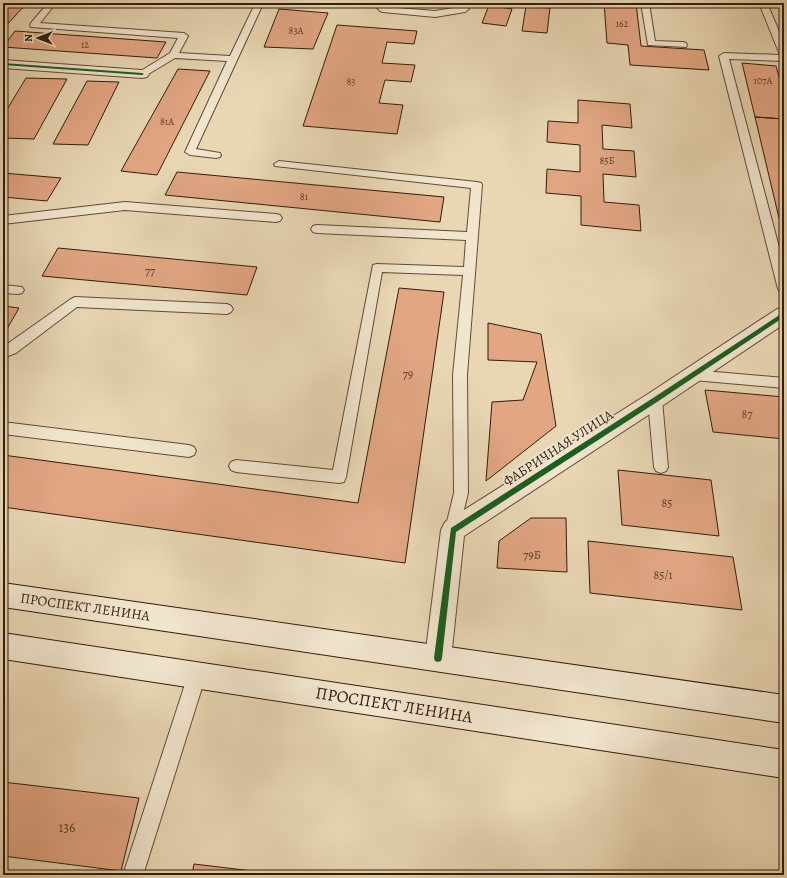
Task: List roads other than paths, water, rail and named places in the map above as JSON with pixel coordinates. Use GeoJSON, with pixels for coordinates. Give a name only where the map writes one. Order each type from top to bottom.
{"type":"FeatureCollection","features":[{"type":"Feature","properties":{"kind":"main road"},"geometry":{"type":"LineString","coordinates":[[777,3],[784,3]]}},
{"type":"Feature","properties":{"kind":"main road"},"geometry":{"type":"LineString","coordinates":[[3,64],[142,74]]}},
{"type":"Feature","properties":{"kind":"main road","name":"ФАБРИЧНАЯ УЛИЦА"},"geometry":{"type":"LineString","coordinates":[[453,530],[655,400],[784,314]]}},
{"type":"Feature","properties":{"kind":"main road"},"geometry":{"type":"LineString","coordinates":[[438,658],[453,530]]}},
{"type":"Feature","properties":{"kind":"main road","name":"ПРОСПЕКТ ЛЕНИНА"},"geometry":{"type":"LineString","coordinates":[[3,595],[784,709]]}},
{"type":"Feature","properties":{"kind":"main road","name":"ПРОСПЕКТ ЛЕНИНА"},"geometry":{"type":"LineString","coordinates":[[3,646],[784,764]]}},
{"type":"Feature","properties":{"kind":"lane"},"geometry":{"type":"LineString","coordinates":[[52,3],[34,25],[184,36],[173,55],[142,74]]}},
{"type":"Feature","properties":{"kind":"lane"},"geometry":{"type":"LineString","coordinates":[[377,3],[383,9],[435,14],[465,9]]}},
{"type":"Feature","properties":{"kind":"lane"},"geometry":{"type":"LineString","coordinates":[[645,3],[651,43],[683,45]]}},
{"type":"Feature","properties":{"kind":"lane"},"geometry":{"type":"LineString","coordinates":[[763,3],[784,54]]}},
{"type":"Feature","properties":{"kind":"lane"},"geometry":{"type":"LineString","coordinates":[[216,155],[190,152],[258,6]]}},
{"type":"Feature","properties":{"kind":"lane"},"geometry":{"type":"LineString","coordinates":[[173,55],[233,59]]}},
{"type":"Feature","properties":{"kind":"lane"},"geometry":{"type":"LineString","coordinates":[[784,58],[724,56],[784,289]]}},
{"type":"Feature","properties":{"kind":"lane"},"geometry":{"type":"LineString","coordinates":[[280,164],[477,184],[460,375],[461,493],[453,530]]}},
{"type":"Feature","properties":{"kind":"lane"},"geometry":{"type":"LineString","coordinates":[[3,220],[125,206],[276,218]]}},
{"type":"Feature","properties":{"kind":"lane"},"geometry":{"type":"LineString","coordinates":[[317,229],[473,236]]}},
{"type":"Feature","properties":{"kind":"lane"},"geometry":{"type":"LineString","coordinates":[[236,466],[339,477],[377,268],[470,271]]}},
{"type":"Feature","properties":{"kind":"lane"},"geometry":{"type":"LineString","coordinates":[[3,289],[18,290]]}},
{"type":"Feature","properties":{"kind":"lane"},"geometry":{"type":"LineString","coordinates":[[3,353],[12,349],[75,302],[227,309]]}},
{"type":"Feature","properties":{"kind":"lane"},"geometry":{"type":"LineString","coordinates":[[693,375],[784,383]]}},
{"type":"Feature","properties":{"kind":"lane"},"geometry":{"type":"LineString","coordinates":[[655,400],[661,468]]}},
{"type":"Feature","properties":{"kind":"lane"},"geometry":{"type":"LineString","coordinates":[[3,428],[189,451]]}},
{"type":"Feature","properties":{"kind":"lane"},"geometry":{"type":"LineString","coordinates":[[133,875],[197,676]]}}]}
